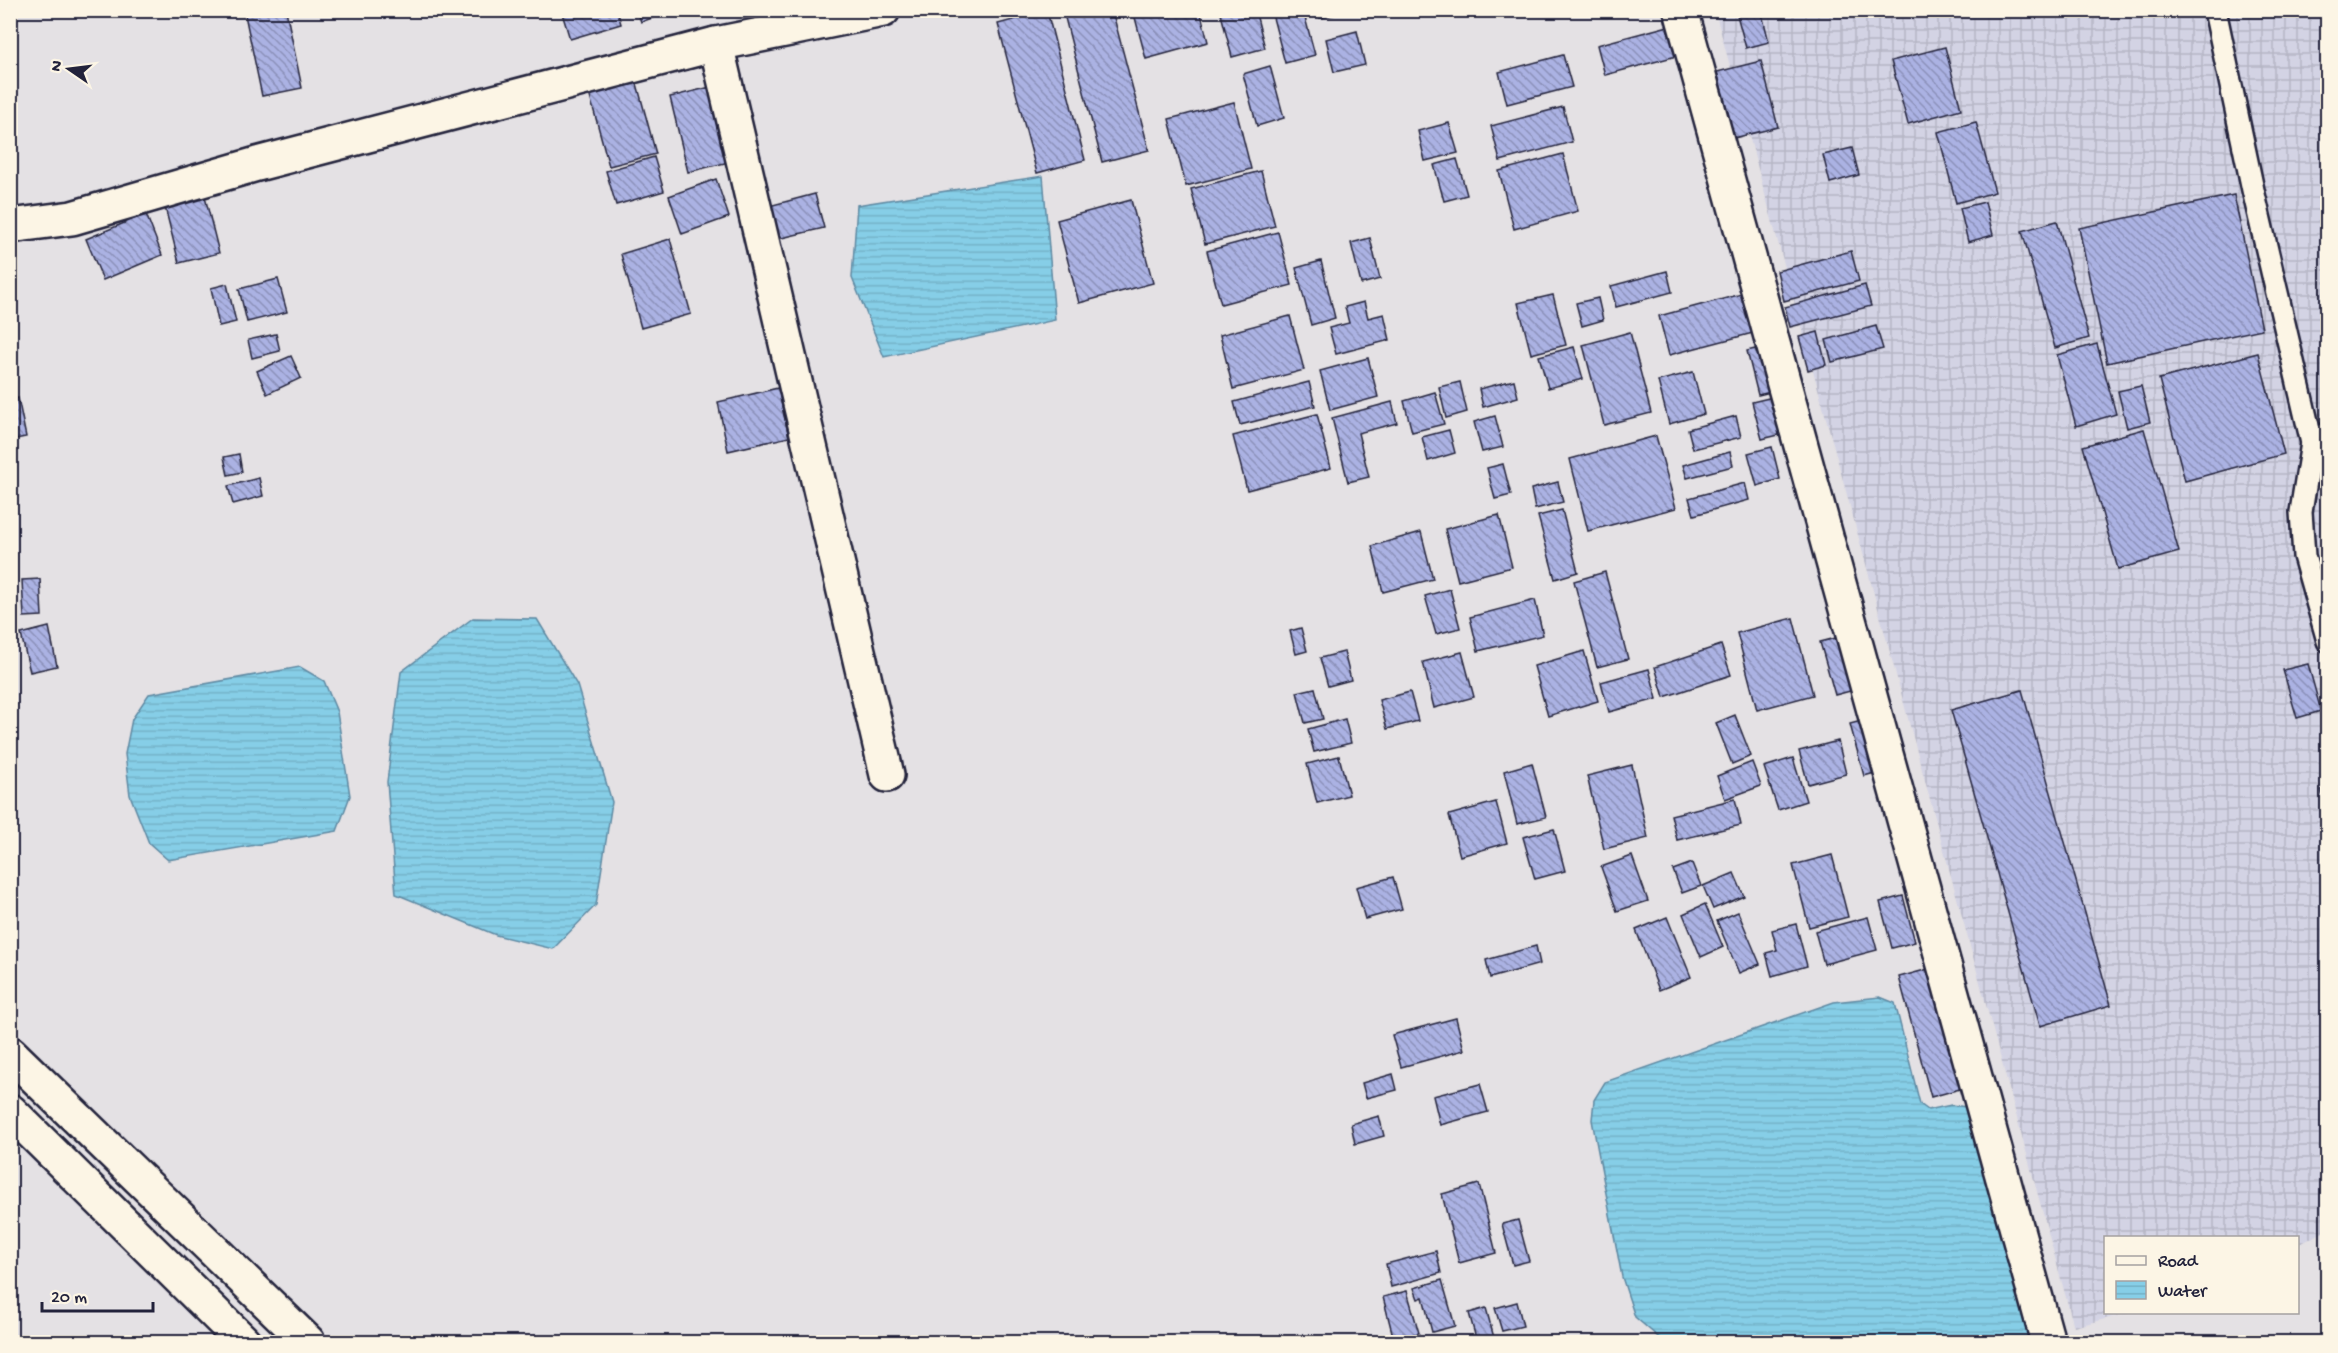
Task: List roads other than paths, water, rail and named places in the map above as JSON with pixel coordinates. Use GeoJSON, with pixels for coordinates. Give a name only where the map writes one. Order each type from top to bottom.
{"type":"FeatureCollection","features":[{"type":"Feature","properties":{"kind":"street"},"geometry":{"type":"LineString","coordinates":[[10,226],[72,218],[268,161],[716,44],[883,10]]}},
{"type":"Feature","properties":{"kind":"street"},"geometry":{"type":"LineString","coordinates":[[1682,10],[2048,1342]]}},
{"type":"Feature","properties":{"kind":"street"},"geometry":{"type":"LineString","coordinates":[[716,44],[887,775]]}},
{"type":"Feature","properties":{"kind":"street"},"geometry":{"type":"LineString","coordinates":[[10,1053],[308,1342]]}},
{"type":"Feature","properties":{"kind":"street"},"geometry":{"type":"LineString","coordinates":[[10,1112],[244,1342]]}},
{"type":"Feature","properties":{"kind":"lane"},"geometry":{"type":"LineString","coordinates":[[2215,10],[2253,190],[2320,438],[2301,512],[2304,556],[2328,640]]}},
{"type":"Feature","properties":{"kind":"water"},"geometry":{"type":"Polygon","coordinates":[[[1043,176],[1055,320],[884,357],[852,278],[857,205],[1043,176]]]}},
{"type":"Feature","properties":{"kind":"water"},"geometry":{"type":"Polygon","coordinates":[[[473,618],[537,619],[577,685],[612,802],[596,905],[553,949],[496,935],[396,894],[387,782],[401,672],[473,618]]]}},
{"type":"Feature","properties":{"kind":"water"},"geometry":{"type":"Polygon","coordinates":[[[300,667],[324,681],[337,712],[350,796],[337,831],[168,860],[149,843],[130,795],[125,754],[132,719],[149,694],[300,667]]]}},
{"type":"Feature","properties":{"kind":"water"},"geometry":{"type":"Polygon","coordinates":[[[1880,997],[1895,1003],[1920,1104],[1928,1110],[1951,1105],[1967,1107],[1978,1119],[2029,1342],[1664,1342],[1635,1317],[1622,1277],[1592,1120],[1594,1100],[1605,1082],[1834,1002],[1880,997]]]}}]}
